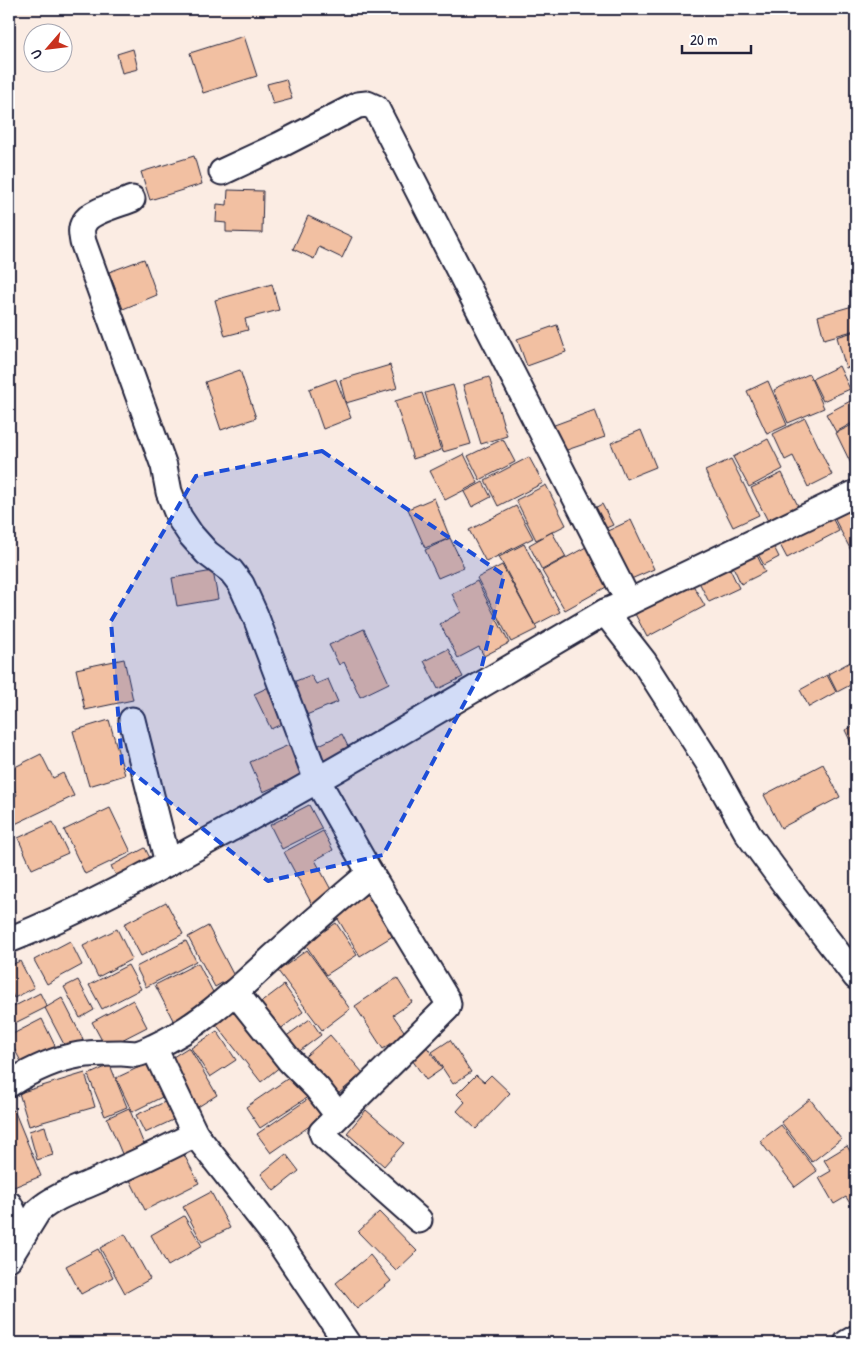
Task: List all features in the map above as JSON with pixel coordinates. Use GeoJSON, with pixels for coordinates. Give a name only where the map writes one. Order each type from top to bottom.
{"type":"FeatureCollection","features":[{"type":"Feature","properties":{"kind":"street"},"geometry":{"type":"LineString","coordinates":[[222,172],[358,105],[368,104],[376,108],[629,602]]}},
{"type":"Feature","properties":{"kind":"street"},"geometry":{"type":"LineString","coordinates":[[132,199],[90,216],[83,224],[83,242],[164,466],[169,492],[179,517],[191,535],[207,553],[231,571],[241,584],[255,615],[317,780],[370,873],[447,1000],[447,1008],[322,1132],[323,1135],[419,1220]]}},
{"type":"Feature","properties":{"kind":"street"},"geometry":{"type":"LineString","coordinates":[[9,940],[41,927],[168,863],[317,780],[605,612],[856,493]]}},
{"type":"Feature","properties":{"kind":"street"},"geometry":{"type":"LineString","coordinates":[[605,612],[644,662],[708,762],[748,834],[856,976]]}},
{"type":"Feature","properties":{"kind":"street"},"geometry":{"type":"LineString","coordinates":[[132,720],[168,863]]}},
{"type":"Feature","properties":{"kind":"street"},"geometry":{"type":"LineString","coordinates":[[9,1084],[50,1063],[79,1055],[134,1054],[154,1048],[192,1026],[236,992],[370,873]]}},
{"type":"Feature","properties":{"kind":"street"},"geometry":{"type":"LineString","coordinates":[[236,992],[290,1061],[317,1088],[338,1115]]}},
{"type":"Feature","properties":{"kind":"street"},"geometry":{"type":"LineString","coordinates":[[154,1048],[195,1134],[275,1236],[347,1343]]}},
{"type":"Feature","properties":{"kind":"street"},"geometry":{"type":"LineString","coordinates":[[9,1258],[38,1211],[54,1200],[195,1134]]}},
{"type":"Feature","properties":{"kind":"street"},"geometry":{"type":"LineString","coordinates":[[9,1204],[24,1234]]}},
{"type":"Feature","properties":{"kind":"street"},"geometry":{"type":"LineString","coordinates":[[847,1343],[856,1338]]}},
{"type":"Feature","properties":{"kind":"highlighted area"},"geometry":{"type":"Polygon","coordinates":[[[322,451],[504,575],[480,674],[383,855],[268,881],[122,764],[111,621],[196,476],[322,451]]]}},
{"type":"Feature","properties":{"kind":"building"},"geometry":{"type":"Polygon","coordinates":[[[244,36],[257,76],[203,93],[190,53],[244,36]]]}},
{"type":"Feature","properties":{"kind":"building"},"geometry":{"type":"Polygon","coordinates":[[[133,49],[138,69],[122,73],[117,54],[133,49]]]}},
{"type":"Feature","properties":{"kind":"building"},"geometry":{"type":"Polygon","coordinates":[[[286,79],[292,99],[273,104],[267,84],[286,79]]]}},
{"type":"Feature","properties":{"kind":"building"},"geometry":{"type":"Polygon","coordinates":[[[194,156],[202,184],[150,200],[141,172],[194,156]]]}},
{"type":"Feature","properties":{"kind":"building"},"geometry":{"type":"Polygon","coordinates":[[[228,190],[263,191],[262,233],[226,232],[226,223],[216,222],[217,204],[227,205],[228,190]]]}},
{"type":"Feature","properties":{"kind":"building"},"geometry":{"type":"Polygon","coordinates":[[[308,216],[352,237],[342,258],[319,247],[314,259],[293,249],[308,216]]]}},
{"type":"Feature","properties":{"kind":"building"},"geometry":{"type":"Polygon","coordinates":[[[144,259],[157,295],[123,309],[109,272],[144,259]]]}},
{"type":"Feature","properties":{"kind":"building"},"geometry":{"type":"Polygon","coordinates":[[[272,284],[279,310],[245,319],[248,330],[225,336],[215,300],[272,284]]]}},
{"type":"Feature","properties":{"kind":"building"},"geometry":{"type":"Polygon","coordinates":[[[856,305],[856,330],[824,339],[818,316],[856,305]]]}},
{"type":"Feature","properties":{"kind":"building"},"geometry":{"type":"Polygon","coordinates":[[[557,325],[566,352],[527,366],[517,339],[557,325]]]}},
{"type":"Feature","properties":{"kind":"building"},"geometry":{"type":"Polygon","coordinates":[[[856,331],[856,365],[846,368],[837,337],[856,331]]]}},
{"type":"Feature","properties":{"kind":"building"},"geometry":{"type":"Polygon","coordinates":[[[390,365],[397,388],[346,403],[340,380],[390,365]]]}},
{"type":"Feature","properties":{"kind":"building"},"geometry":{"type":"Polygon","coordinates":[[[839,366],[850,389],[823,401],[812,379],[839,366]]]}},
{"type":"Feature","properties":{"kind":"building"},"geometry":{"type":"Polygon","coordinates":[[[240,370],[256,418],[221,430],[205,382],[240,370]]]}},
{"type":"Feature","properties":{"kind":"building"},"geometry":{"type":"Polygon","coordinates":[[[809,374],[824,408],[788,423],[774,390],[809,374]]]}},
{"type":"Feature","properties":{"kind":"building"},"geometry":{"type":"Polygon","coordinates":[[[489,377],[507,436],[481,444],[463,385],[489,377]]]}},
{"type":"Feature","properties":{"kind":"building"},"geometry":{"type":"Polygon","coordinates":[[[336,379],[351,418],[323,429],[309,389],[336,379]]]}},
{"type":"Feature","properties":{"kind":"building"},"geometry":{"type":"Polygon","coordinates":[[[768,381],[787,425],[767,434],[747,391],[768,381]]]}},
{"type":"Feature","properties":{"kind":"building"},"geometry":{"type":"Polygon","coordinates":[[[453,385],[471,444],[443,452],[425,393],[453,385]]]}},
{"type":"Feature","properties":{"kind":"building"},"geometry":{"type":"Polygon","coordinates":[[[422,393],[441,450],[413,459],[395,401],[422,393]]]}},
{"type":"Feature","properties":{"kind":"building"},"geometry":{"type":"Polygon","coordinates":[[[856,398],[856,421],[836,432],[826,414],[856,398]]]}},
{"type":"Feature","properties":{"kind":"building"},"geometry":{"type":"Polygon","coordinates":[[[595,410],[605,437],[558,453],[549,427],[595,410]]]}},
{"type":"Feature","properties":{"kind":"building"},"geometry":{"type":"Polygon","coordinates":[[[805,418],[832,475],[808,487],[793,456],[785,460],[773,434],[805,418]]]}},
{"type":"Feature","properties":{"kind":"building"},"geometry":{"type":"Polygon","coordinates":[[[856,423],[856,472],[855,472],[836,433],[856,423]]]}},
{"type":"Feature","properties":{"kind":"building"},"geometry":{"type":"Polygon","coordinates":[[[641,430],[656,467],[626,479],[611,443],[641,430]]]}},
{"type":"Feature","properties":{"kind":"building"},"geometry":{"type":"Polygon","coordinates":[[[503,439],[515,462],[480,480],[468,456],[503,439]]]}},
{"type":"Feature","properties":{"kind":"building"},"geometry":{"type":"Polygon","coordinates":[[[768,439],[783,469],[749,487],[733,457],[768,439]]]}},
{"type":"Feature","properties":{"kind":"building"},"geometry":{"type":"Polygon","coordinates":[[[464,454],[478,483],[445,500],[430,471],[464,454]]]}},
{"type":"Feature","properties":{"kind":"building"},"geometry":{"type":"Polygon","coordinates":[[[529,457],[543,483],[498,506],[485,480],[529,457]]]}},
{"type":"Feature","properties":{"kind":"building"},"geometry":{"type":"Polygon","coordinates":[[[731,459],[759,515],[733,527],[705,471],[731,459]]]}},
{"type":"Feature","properties":{"kind":"building"},"geometry":{"type":"Polygon","coordinates":[[[782,473],[800,510],[770,525],[751,488],[782,473]]]}},
{"type":"Feature","properties":{"kind":"building"},"geometry":{"type":"Polygon","coordinates":[[[483,482],[491,497],[472,507],[464,492],[483,482]]]}},
{"type":"Feature","properties":{"kind":"building"},"geometry":{"type":"Polygon","coordinates":[[[546,485],[566,525],[536,540],[516,500],[546,485]]]}},
{"type":"Feature","properties":{"kind":"building"},"geometry":{"type":"Polygon","coordinates":[[[434,498],[450,538],[425,548],[408,509],[434,498]]]}},
{"type":"Feature","properties":{"kind":"building"},"geometry":{"type":"Polygon","coordinates":[[[856,503],[856,560],[833,516],[856,503]]]}},
{"type":"Feature","properties":{"kind":"building"},"geometry":{"type":"Polygon","coordinates":[[[602,504],[613,525],[597,532],[587,512],[602,504]]]}},
{"type":"Feature","properties":{"kind":"building"},"geometry":{"type":"Polygon","coordinates":[[[516,506],[533,538],[486,562],[469,530],[516,506]]]}},
{"type":"Feature","properties":{"kind":"building"},"geometry":{"type":"Polygon","coordinates":[[[830,514],[839,531],[787,558],[778,541],[830,514]]]}},
{"type":"Feature","properties":{"kind":"building"},"geometry":{"type":"Polygon","coordinates":[[[631,520],[654,569],[622,583],[599,535],[631,520]]]}},
{"type":"Feature","properties":{"kind":"building"},"geometry":{"type":"Polygon","coordinates":[[[552,532],[566,557],[542,570],[529,545],[552,532]]]}},
{"type":"Feature","properties":{"kind":"building"},"geometry":{"type":"Polygon","coordinates":[[[450,538],[464,567],[438,578],[425,550],[450,538]]]}},
{"type":"Feature","properties":{"kind":"building"},"geometry":{"type":"Polygon","coordinates":[[[771,541],[779,557],[764,565],[755,549],[771,541]]]}},
{"type":"Feature","properties":{"kind":"building"},"geometry":{"type":"Polygon","coordinates":[[[524,544],[560,612],[535,625],[499,557],[524,544]]]}},
{"type":"Feature","properties":{"kind":"building"},"geometry":{"type":"Polygon","coordinates":[[[586,547],[608,586],[565,610],[542,571],[586,547]]]}},
{"type":"Feature","properties":{"kind":"building"},"geometry":{"type":"Polygon","coordinates":[[[754,549],[765,572],[741,584],[730,560],[754,549]]]}},
{"type":"Feature","properties":{"kind":"building"},"geometry":{"type":"Polygon","coordinates":[[[502,565],[537,629],[511,642],[477,578],[502,565]]]}},
{"type":"Feature","properties":{"kind":"building"},"geometry":{"type":"Polygon","coordinates":[[[729,567],[739,588],[709,602],[699,582],[729,567]]]}},
{"type":"Feature","properties":{"kind":"building"},"geometry":{"type":"Polygon","coordinates":[[[213,571],[218,599],[177,606],[172,578],[213,571]]]}},
{"type":"Feature","properties":{"kind":"building"},"geometry":{"type":"Polygon","coordinates":[[[690,580],[705,606],[647,637],[633,610],[690,580]]]}},
{"type":"Feature","properties":{"kind":"building"},"geometry":{"type":"Polygon","coordinates":[[[477,581],[509,643],[484,656],[479,647],[458,658],[440,624],[461,612],[452,594],[477,581]]]}},
{"type":"Feature","properties":{"kind":"building"},"geometry":{"type":"Polygon","coordinates":[[[364,629],[389,683],[360,697],[344,662],[339,665],[329,645],[364,629]]]}},
{"type":"Feature","properties":{"kind":"building"},"geometry":{"type":"Polygon","coordinates":[[[448,649],[463,677],[438,689],[424,661],[448,649]]]}},
{"type":"Feature","properties":{"kind":"building"},"geometry":{"type":"Polygon","coordinates":[[[124,659],[133,700],[85,710],[76,669],[124,659]]]}},
{"type":"Feature","properties":{"kind":"building"},"geometry":{"type":"Polygon","coordinates":[[[856,659],[856,682],[837,692],[828,674],[856,659]]]}},
{"type":"Feature","properties":{"kind":"building"},"geometry":{"type":"Polygon","coordinates":[[[311,675],[316,684],[328,679],[338,702],[299,718],[288,684],[311,675]]]}},
{"type":"Feature","properties":{"kind":"building"},"geometry":{"type":"Polygon","coordinates":[[[827,675],[836,692],[809,707],[800,690],[827,675]]]}},
{"type":"Feature","properties":{"kind":"building"},"geometry":{"type":"Polygon","coordinates":[[[856,683],[856,699],[850,687],[856,683]]]}},
{"type":"Feature","properties":{"kind":"building"},"geometry":{"type":"Polygon","coordinates":[[[275,684],[292,719],[271,729],[254,694],[275,684]]]}},
{"type":"Feature","properties":{"kind":"building"},"geometry":{"type":"Polygon","coordinates":[[[109,720],[125,775],[89,786],[73,731],[109,720]]]}},
{"type":"Feature","properties":{"kind":"building"},"geometry":{"type":"Polygon","coordinates":[[[856,725],[856,753],[845,730],[856,725]]]}},
{"type":"Feature","properties":{"kind":"building"},"geometry":{"type":"Polygon","coordinates":[[[342,734],[352,755],[326,768],[315,747],[342,734]]]}},
{"type":"Feature","properties":{"kind":"building"},"geometry":{"type":"Polygon","coordinates":[[[291,744],[304,774],[263,792],[250,762],[291,744]]]}},
{"type":"Feature","properties":{"kind":"building"},"geometry":{"type":"Polygon","coordinates":[[[41,754],[53,778],[63,773],[74,796],[13,825],[9,816],[9,799],[17,795],[9,778],[9,770],[41,754]]]}},
{"type":"Feature","properties":{"kind":"building"},"geometry":{"type":"Polygon","coordinates":[[[823,764],[840,797],[781,828],[764,795],[823,764]]]}},
{"type":"Feature","properties":{"kind":"building"},"geometry":{"type":"Polygon","coordinates":[[[309,805],[322,829],[282,849],[270,825],[309,805]]]}},
{"type":"Feature","properties":{"kind":"building"},"geometry":{"type":"Polygon","coordinates":[[[110,808],[131,852],[85,874],[64,830],[110,808]]]}},
{"type":"Feature","properties":{"kind":"building"},"geometry":{"type":"Polygon","coordinates":[[[53,822],[68,853],[32,869],[18,838],[53,822]]]}},
{"type":"Feature","properties":{"kind":"building"},"geometry":{"type":"Polygon","coordinates":[[[323,831],[333,850],[315,860],[336,899],[315,910],[284,852],[323,831]]]}},
{"type":"Feature","properties":{"kind":"building"},"geometry":{"type":"Polygon","coordinates":[[[145,848],[154,866],[120,883],[111,866],[145,848]]]}},
{"type":"Feature","properties":{"kind":"building"},"geometry":{"type":"Polygon","coordinates":[[[371,892],[396,934],[360,956],[335,914],[371,892]]]}},
{"type":"Feature","properties":{"kind":"building"},"geometry":{"type":"Polygon","coordinates":[[[166,902],[183,934],[141,956],[124,924],[166,902]]]}},
{"type":"Feature","properties":{"kind":"building"},"geometry":{"type":"Polygon","coordinates":[[[336,923],[357,955],[326,975],[305,944],[336,923]]]}},
{"type":"Feature","properties":{"kind":"building"},"geometry":{"type":"Polygon","coordinates":[[[208,926],[234,976],[215,987],[188,937],[208,926]]]}},
{"type":"Feature","properties":{"kind":"building"},"geometry":{"type":"Polygon","coordinates":[[[117,929],[132,959],[98,977],[83,946],[117,929]]]}},
{"type":"Feature","properties":{"kind":"building"},"geometry":{"type":"Polygon","coordinates":[[[70,941],[82,965],[47,984],[34,960],[70,941]]]}},
{"type":"Feature","properties":{"kind":"building"},"geometry":{"type":"Polygon","coordinates":[[[186,941],[196,961],[146,987],[136,967],[186,941]]]}},
{"type":"Feature","properties":{"kind":"building"},"geometry":{"type":"Polygon","coordinates":[[[307,950],[350,1009],[322,1030],[278,971],[307,950]]]}},
{"type":"Feature","properties":{"kind":"building"},"geometry":{"type":"Polygon","coordinates":[[[20,961],[34,988],[14,998],[9,988],[9,966],[20,961]]]}},
{"type":"Feature","properties":{"kind":"building"},"geometry":{"type":"Polygon","coordinates":[[[198,963],[218,1002],[175,1024],[155,985],[198,963]]]}},
{"type":"Feature","properties":{"kind":"building"},"geometry":{"type":"Polygon","coordinates":[[[128,965],[141,989],[102,1009],[89,985],[128,965]]]}},
{"type":"Feature","properties":{"kind":"building"},"geometry":{"type":"Polygon","coordinates":[[[397,978],[412,1002],[393,1015],[406,1034],[383,1049],[355,1006],[397,978]]]}},
{"type":"Feature","properties":{"kind":"building"},"geometry":{"type":"Polygon","coordinates":[[[78,980],[94,1010],[80,1018],[64,987],[78,980]]]}},
{"type":"Feature","properties":{"kind":"building"},"geometry":{"type":"Polygon","coordinates":[[[284,985],[303,1012],[271,1036],[251,1010],[284,985]]]}},
{"type":"Feature","properties":{"kind":"building"},"geometry":{"type":"Polygon","coordinates":[[[40,993],[47,1007],[9,1026],[9,1009],[40,993]]]}},
{"type":"Feature","properties":{"kind":"building"},"geometry":{"type":"Polygon","coordinates":[[[62,998],[86,1045],[69,1054],[45,1008],[62,998]]]}},
{"type":"Feature","properties":{"kind":"building"},"geometry":{"type":"Polygon","coordinates":[[[133,1000],[147,1027],[106,1048],[92,1022],[133,1000]]]}},
{"type":"Feature","properties":{"kind":"building"},"geometry":{"type":"Polygon","coordinates":[[[241,1003],[286,1062],[261,1082],[215,1023],[241,1003]]]}},
{"type":"Feature","properties":{"kind":"building"},"geometry":{"type":"Polygon","coordinates":[[[42,1019],[59,1054],[26,1071],[9,1036],[42,1019]]]}},
{"type":"Feature","properties":{"kind":"building"},"geometry":{"type":"Polygon","coordinates":[[[310,1019],[321,1035],[293,1056],[281,1040],[310,1019]]]}},
{"type":"Feature","properties":{"kind":"building"},"geometry":{"type":"Polygon","coordinates":[[[217,1031],[236,1060],[210,1077],[191,1048],[217,1031]]]}},
{"type":"Feature","properties":{"kind":"building"},"geometry":{"type":"Polygon","coordinates":[[[330,1035],[363,1073],[332,1099],[300,1061],[330,1035]]]}},
{"type":"Feature","properties":{"kind":"building"},"geometry":{"type":"Polygon","coordinates":[[[450,1040],[471,1072],[453,1084],[432,1052],[450,1040]]]}},
{"type":"Feature","properties":{"kind":"building"},"geometry":{"type":"Polygon","coordinates":[[[424,1043],[442,1069],[426,1080],[408,1054],[424,1043]]]}},
{"type":"Feature","properties":{"kind":"building"},"geometry":{"type":"Polygon","coordinates":[[[189,1047],[217,1095],[193,1110],[165,1062],[189,1047]]]}},
{"type":"Feature","properties":{"kind":"building"},"geometry":{"type":"Polygon","coordinates":[[[9,1054],[19,1073],[9,1079],[9,1054]]]}},
{"type":"Feature","properties":{"kind":"building"},"geometry":{"type":"Polygon","coordinates":[[[150,1062],[166,1095],[132,1112],[116,1078],[150,1062]]]}},
{"type":"Feature","properties":{"kind":"building"},"geometry":{"type":"Polygon","coordinates":[[[110,1065],[127,1107],[105,1116],[88,1075],[110,1065]]]}},
{"type":"Feature","properties":{"kind":"building"},"geometry":{"type":"Polygon","coordinates":[[[299,1071],[314,1093],[260,1128],[246,1107],[299,1071]]]}},
{"type":"Feature","properties":{"kind":"building"},"geometry":{"type":"Polygon","coordinates":[[[85,1073],[95,1107],[29,1126],[19,1093],[85,1073]]]}},
{"type":"Feature","properties":{"kind":"building"},"geometry":{"type":"Polygon","coordinates":[[[476,1075],[484,1082],[491,1075],[510,1093],[476,1129],[457,1111],[465,1102],[457,1094],[476,1075]]]}},
{"type":"Feature","properties":{"kind":"building"},"geometry":{"type":"Polygon","coordinates":[[[311,1097],[324,1116],[271,1153],[257,1134],[311,1097]]]}},
{"type":"Feature","properties":{"kind":"building"},"geometry":{"type":"Polygon","coordinates":[[[810,1099],[841,1139],[812,1162],[781,1122],[810,1099]]]}},
{"type":"Feature","properties":{"kind":"building"},"geometry":{"type":"Polygon","coordinates":[[[167,1101],[175,1119],[145,1133],[136,1115],[167,1101]]]}},
{"type":"Feature","properties":{"kind":"building"},"geometry":{"type":"Polygon","coordinates":[[[129,1108],[147,1152],[125,1161],[107,1118],[129,1108]]]}},
{"type":"Feature","properties":{"kind":"building"},"geometry":{"type":"Polygon","coordinates":[[[14,1110],[41,1176],[9,1189],[9,1112],[14,1110]]]}},
{"type":"Feature","properties":{"kind":"building"},"geometry":{"type":"Polygon","coordinates":[[[366,1110],[404,1143],[384,1166],[347,1133],[366,1110]]]}},
{"type":"Feature","properties":{"kind":"building"},"geometry":{"type":"Polygon","coordinates":[[[781,1125],[817,1171],[795,1187],[760,1141],[781,1125]]]}},
{"type":"Feature","properties":{"kind":"building"},"geometry":{"type":"Polygon","coordinates":[[[45,1126],[53,1155],[37,1160],[29,1131],[45,1126]]]}},
{"type":"Feature","properties":{"kind":"building"},"geometry":{"type":"Polygon","coordinates":[[[847,1146],[856,1161],[856,1213],[846,1197],[834,1204],[819,1178],[831,1171],[824,1160],[847,1146]]]}},
{"type":"Feature","properties":{"kind":"building"},"geometry":{"type":"Polygon","coordinates":[[[182,1151],[199,1183],[145,1210],[129,1178],[182,1151]]]}},
{"type":"Feature","properties":{"kind":"building"},"geometry":{"type":"Polygon","coordinates":[[[286,1154],[299,1171],[274,1191],[261,1174],[286,1154]]]}},
{"type":"Feature","properties":{"kind":"building"},"geometry":{"type":"Polygon","coordinates":[[[211,1192],[230,1228],[202,1242],[183,1207],[211,1192]]]}},
{"type":"Feature","properties":{"kind":"building"},"geometry":{"type":"Polygon","coordinates":[[[379,1212],[417,1251],[396,1271],[358,1232],[379,1212]]]}},
{"type":"Feature","properties":{"kind":"building"},"geometry":{"type":"Polygon","coordinates":[[[184,1216],[202,1246],[168,1266],[151,1235],[184,1216]]]}},
{"type":"Feature","properties":{"kind":"building"},"geometry":{"type":"Polygon","coordinates":[[[125,1234],[150,1279],[125,1293],[100,1248],[125,1234]]]}},
{"type":"Feature","properties":{"kind":"building"},"geometry":{"type":"Polygon","coordinates":[[[98,1249],[113,1277],[81,1294],[66,1266],[98,1249]]]}},
{"type":"Feature","properties":{"kind":"building"},"geometry":{"type":"Polygon","coordinates":[[[370,1255],[391,1281],[357,1309],[336,1283],[370,1255]]]}}]}
